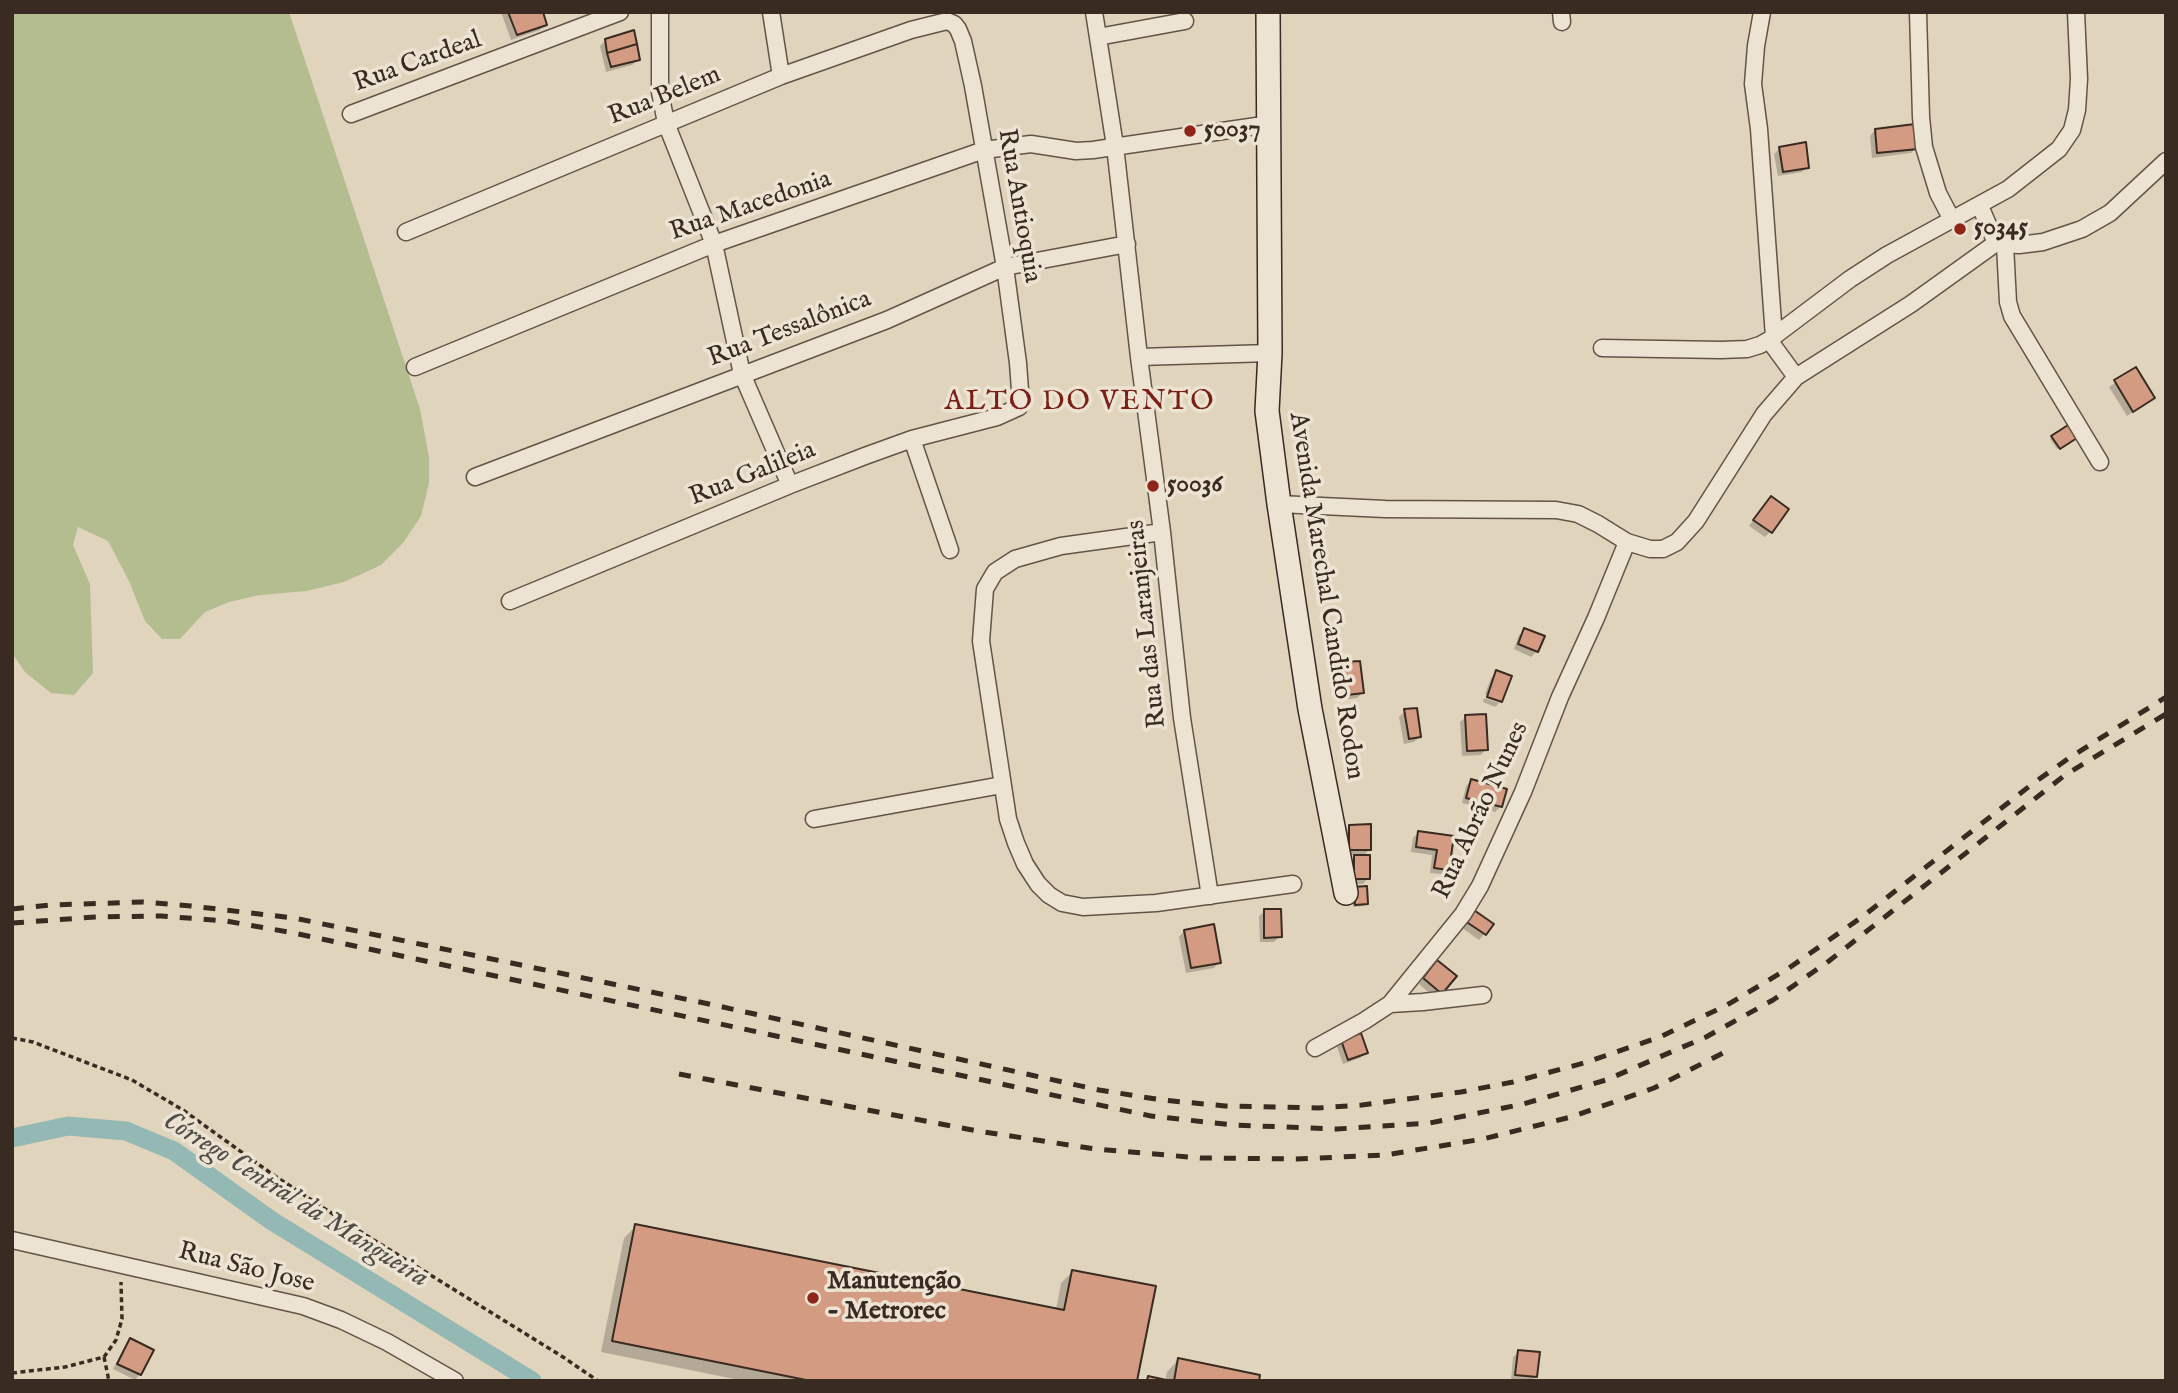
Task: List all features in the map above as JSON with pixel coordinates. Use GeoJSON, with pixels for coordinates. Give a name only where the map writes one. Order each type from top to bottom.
{"type":"FeatureCollection","features":[{"type":"Feature","properties":{"kind":"street","name":"Rua Cardeal"},"geometry":{"type":"LineString","coordinates":[[351,114],[620,12]]}},
{"type":"Feature","properties":{"kind":"street"},"geometry":{"type":"LineString","coordinates":[[660,12],[660,92],[666,123],[714,244],[742,374],[790,485]]}},
{"type":"Feature","properties":{"kind":"street"},"geometry":{"type":"LineString","coordinates":[[771,12],[782,76]]}},
{"type":"Feature","properties":{"kind":"street","name":"Rua das Laranjeiras"},"geometry":{"type":"LineString","coordinates":[[1094,12],[1115,146],[1139,357],[1163,532],[1182,718],[1210,896]]}},
{"type":"Feature","properties":{"kind":"street","name":"Avenida Marechal Candido Rodon"},"geometry":{"type":"LineString","coordinates":[[1268,12],[1270,354],[1267,411],[1310,709],[1346,893]]}},
{"type":"Feature","properties":{"kind":"street"},"geometry":{"type":"LineString","coordinates":[[1762,12],[1753,84],[1759,130],[1772,339],[1796,377]]}},
{"type":"Feature","properties":{"kind":"street"},"geometry":{"type":"LineString","coordinates":[[1918,12],[1924,147],[1938,193],[1952,220]]}},
{"type":"Feature","properties":{"kind":"street"},"geometry":{"type":"LineString","coordinates":[[1602,348],[1747,349],[1772,339],[1850,279],[1887,255],[2008,189],[2059,149],[2072,130],[2077,110],[2079,79],[2076,12]]}},
{"type":"Feature","properties":{"kind":"street","name":"Rua Belem"},"geometry":{"type":"LineString","coordinates":[[406,232],[782,76],[911,30],[947,21]]}},
{"type":"Feature","properties":{"kind":"street","name":"Rua Antioquia"},"geometry":{"type":"LineString","coordinates":[[947,21],[954,24],[963,41],[984,150],[1005,267],[1018,363],[1019,408]]}},
{"type":"Feature","properties":{"kind":"street"},"geometry":{"type":"LineString","coordinates":[[1098,37],[1185,21]]}},
{"type":"Feature","properties":{"kind":"street","name":"Rua Macedonia"},"geometry":{"type":"LineString","coordinates":[[415,367],[714,244],[984,150],[1031,145],[1076,151],[1270,124]]}},
{"type":"Feature","properties":{"kind":"street"},"geometry":{"type":"LineString","coordinates":[[1279,504],[1444,510],[1556,510],[1578,514],[1627,542],[1650,549],[1664,549],[1677,542],[1696,522],[1765,414],[1796,377],[2001,244],[2043,242],[2082,229],[2110,213],[2166,161]]}},
{"type":"Feature","properties":{"kind":"street"},"geometry":{"type":"LineString","coordinates":[[1980,206],[2001,244],[2012,316],[2100,461]]}},
{"type":"Feature","properties":{"kind":"street","name":"Rua Tessalônica"},"geometry":{"type":"LineString","coordinates":[[475,477],[887,320],[1005,267],[1127,244]]}},
{"type":"Feature","properties":{"kind":"street"},"geometry":{"type":"LineString","coordinates":[[1139,357],[1270,354]]}},
{"type":"Feature","properties":{"kind":"street","name":"Rua Galileia"},"geometry":{"type":"LineString","coordinates":[[510,601],[790,485],[912,439],[997,417],[1019,408]]}},
{"type":"Feature","properties":{"kind":"street"},"geometry":{"type":"LineString","coordinates":[[912,439],[950,550]]}},
{"type":"Feature","properties":{"kind":"street"},"geometry":{"type":"LineString","coordinates":[[1163,532],[1061,546],[1015,559],[995,572],[985,589],[981,640],[1002,785],[1016,844],[1025,864],[1049,895],[1062,903],[1083,907],[1156,903],[1293,884]]}},
{"type":"Feature","properties":{"kind":"street","name":"Rua Abrão Nunes"},"geometry":{"type":"LineString","coordinates":[[1315,1048],[1390,1004],[1463,914],[1480,886],[1523,792],[1560,697],[1597,618],[1627,542]]}},
{"type":"Feature","properties":{"kind":"street"},"geometry":{"type":"LineString","coordinates":[[814,818],[1002,785]]}},
{"type":"Feature","properties":{"kind":"street"},"geometry":{"type":"LineString","coordinates":[[1390,1004],[1483,995]]}},
{"type":"Feature","properties":{"kind":"street","name":"Rua São Jose"},"geometry":{"type":"LineString","coordinates":[[12,1240],[303,1306],[341,1320],[387,1342],[455,1381]]}},
{"type":"Feature","properties":{"kind":"path"},"geometry":{"type":"LineString","coordinates":[[12,1038],[33,1042],[132,1080],[173,1104],[348,1224],[598,1381]]}},
{"type":"Feature","properties":{"kind":"path"},"geometry":{"type":"LineString","coordinates":[[12,1373],[65,1367],[104,1357],[116,1340],[122,1319],[121,1264]]}},
{"type":"Feature","properties":{"kind":"path"},"geometry":{"type":"LineString","coordinates":[[104,1357],[109,1381]]}},
{"type":"Feature","properties":{"kind":"green space"},"geometry":{"type":"Polygon","coordinates":[[[12,12],[289,12],[420,409],[429,457],[429,483],[421,516],[403,543],[381,565],[344,582],[307,591],[260,595],[229,602],[205,612],[180,639],[162,639],[145,621],[129,581],[108,541],[78,527],[73,545],[90,584],[93,673],[74,695],[51,693],[25,672],[12,653],[12,12]]]}},
{"type":"Feature","properties":{"kind":"building"},"geometry":{"type":"Polygon","coordinates":[[[508,12],[543,12],[547,25],[517,35],[508,12]]]}},
{"type":"Feature","properties":{"kind":"building"},"geometry":{"type":"Polygon","coordinates":[[[634,30],[637,44],[607,53],[605,39],[634,30]]]}},
{"type":"Feature","properties":{"kind":"building"},"geometry":{"type":"Polygon","coordinates":[[[637,44],[640,60],[611,67],[607,53],[637,44]]]}},
{"type":"Feature","properties":{"kind":"building"},"geometry":{"type":"Polygon","coordinates":[[[1915,124],[1918,149],[1877,153],[1875,129],[1915,124]]]}},
{"type":"Feature","properties":{"kind":"building"},"geometry":{"type":"Polygon","coordinates":[[[1806,142],[1809,168],[1783,172],[1779,147],[1806,142]]]}},
{"type":"Feature","properties":{"kind":"building"},"geometry":{"type":"Polygon","coordinates":[[[2136,367],[2155,398],[2133,412],[2114,380],[2136,367]]]}},
{"type":"Feature","properties":{"kind":"building"},"geometry":{"type":"Polygon","coordinates":[[[2068,425],[2077,438],[2060,449],[2051,436],[2068,425]]]}},
{"type":"Feature","properties":{"kind":"building"},"geometry":{"type":"Polygon","coordinates":[[[1771,496],[1789,509],[1772,533],[1753,520],[1771,496]]]}},
{"type":"Feature","properties":{"kind":"building"},"geometry":{"type":"Polygon","coordinates":[[[1524,628],[1545,636],[1538,652],[1518,644],[1524,628]]]}},
{"type":"Feature","properties":{"kind":"building"},"geometry":{"type":"Polygon","coordinates":[[[1360,661],[1364,693],[1347,695],[1343,662],[1360,661]]]}},
{"type":"Feature","properties":{"kind":"building"},"geometry":{"type":"Polygon","coordinates":[[[1496,670],[1512,676],[1502,702],[1487,697],[1496,670]]]}},
{"type":"Feature","properties":{"kind":"building"},"geometry":{"type":"Polygon","coordinates":[[[1417,708],[1421,737],[1409,739],[1404,709],[1417,708]]]}},
{"type":"Feature","properties":{"kind":"building"},"geometry":{"type":"Polygon","coordinates":[[[1486,714],[1488,750],[1467,751],[1465,715],[1486,714]]]}},
{"type":"Feature","properties":{"kind":"building"},"geometry":{"type":"Polygon","coordinates":[[[1471,779],[1507,789],[1502,807],[1466,798],[1471,779]]]}},
{"type":"Feature","properties":{"kind":"building"},"geometry":{"type":"Polygon","coordinates":[[[1371,824],[1371,850],[1349,850],[1349,825],[1371,824]]]}},
{"type":"Feature","properties":{"kind":"building"},"geometry":{"type":"Polygon","coordinates":[[[1418,831],[1454,836],[1449,870],[1434,868],[1437,850],[1416,847],[1418,831]]]}},
{"type":"Feature","properties":{"kind":"building"},"geometry":{"type":"Polygon","coordinates":[[[1354,855],[1370,855],[1370,879],[1354,879],[1354,855]]]}},
{"type":"Feature","properties":{"kind":"building"},"geometry":{"type":"Polygon","coordinates":[[[1367,886],[1368,904],[1355,905],[1353,887],[1367,886]]]}},
{"type":"Feature","properties":{"kind":"building"},"geometry":{"type":"Polygon","coordinates":[[[1471,908],[1494,924],[1486,935],[1462,919],[1471,908]]]}},
{"type":"Feature","properties":{"kind":"building"},"geometry":{"type":"Polygon","coordinates":[[[1264,909],[1281,909],[1282,937],[1264,938],[1264,909]]]}},
{"type":"Feature","properties":{"kind":"building"},"geometry":{"type":"Polygon","coordinates":[[[1214,924],[1221,963],[1191,968],[1184,930],[1214,924]]]}},
{"type":"Feature","properties":{"kind":"building"},"geometry":{"type":"Polygon","coordinates":[[[1437,960],[1457,976],[1442,994],[1423,978],[1437,960]]]}},
{"type":"Feature","properties":{"kind":"building"},"geometry":{"type":"Polygon","coordinates":[[[1361,1033],[1368,1053],[1348,1060],[1341,1040],[1361,1033]]]}},
{"type":"Feature","properties":{"kind":"building","name":"Manutenção - Metrorec"},"geometry":{"type":"Polygon","coordinates":[[[635,1224],[1064,1310],[1072,1270],[1156,1286],[1137,1381],[811,1381],[612,1341],[635,1224]]]}},
{"type":"Feature","properties":{"kind":"building"},"geometry":{"type":"Polygon","coordinates":[[[130,1338],[154,1350],[141,1375],[117,1364],[130,1338]]]}},
{"type":"Feature","properties":{"kind":"building"},"geometry":{"type":"Polygon","coordinates":[[[1518,1350],[1540,1352],[1537,1377],[1515,1375],[1518,1350]]]}},
{"type":"Feature","properties":{"kind":"building"},"geometry":{"type":"Polygon","coordinates":[[[1178,1358],[1260,1375],[1259,1381],[1174,1381],[1178,1358]]]}},
{"type":"Feature","properties":{"kind":"building"},"geometry":{"type":"Polygon","coordinates":[[[1148,1376],[1171,1381],[1147,1381],[1148,1376]]]}},
{"type":"Feature","properties":{"kind":"waterway","name":"Córrego Central da Mangueira"},"geometry":{"type":"LineString","coordinates":[[12,1138],[68,1126],[126,1131],[174,1151],[272,1221],[532,1381]]}},
{"type":"Feature","properties":{"kind":"railway"},"geometry":{"type":"LineString","coordinates":[[12,909],[143,902],[294,918],[709,1004],[1099,1090],[1225,1106],[1318,1108],[1362,1105],[1461,1092],[1513,1082],[1584,1063],[1660,1037],[1727,1005],[1789,968],[1862,917],[2069,758],[2166,697]]}},
{"type":"Feature","properties":{"kind":"railway"},"geometry":{"type":"LineString","coordinates":[[12,923],[161,916],[226,921],[294,933],[1151,1116],[1233,1125],[1337,1129],[1430,1123],[1523,1104],[1606,1080],[1706,1037],[1773,1000],[1829,961],[2065,775],[2166,714]]}},
{"type":"Feature","properties":{"kind":"railway"},"geometry":{"type":"LineString","coordinates":[[679,1074],[978,1131],[1095,1149],[1201,1158],[1296,1159],[1385,1155],[1483,1139],[1571,1117],[1654,1088],[1725,1052]]}},
{"type":"Feature","properties":{"kind":"place","name":"50037"},"geometry":{"type":"Point","coordinates":[1190,131]}},
{"type":"Feature","properties":{"kind":"place","name":"50345"},"geometry":{"type":"Point","coordinates":[1960,229]}},
{"type":"Feature","properties":{"kind":"place","name":"50036"},"geometry":{"type":"Point","coordinates":[1153,486]}},
{"type":"Feature","properties":{"kind":"place","name":"Manutenção - Metrorec"},"geometry":{"type":"Point","coordinates":[813,1298]}},
{"type":"Feature","properties":{"kind":"district","name":"ALTO DO VENTO"},"geometry":{"type":"Point","coordinates":[1080,403]}}]}
